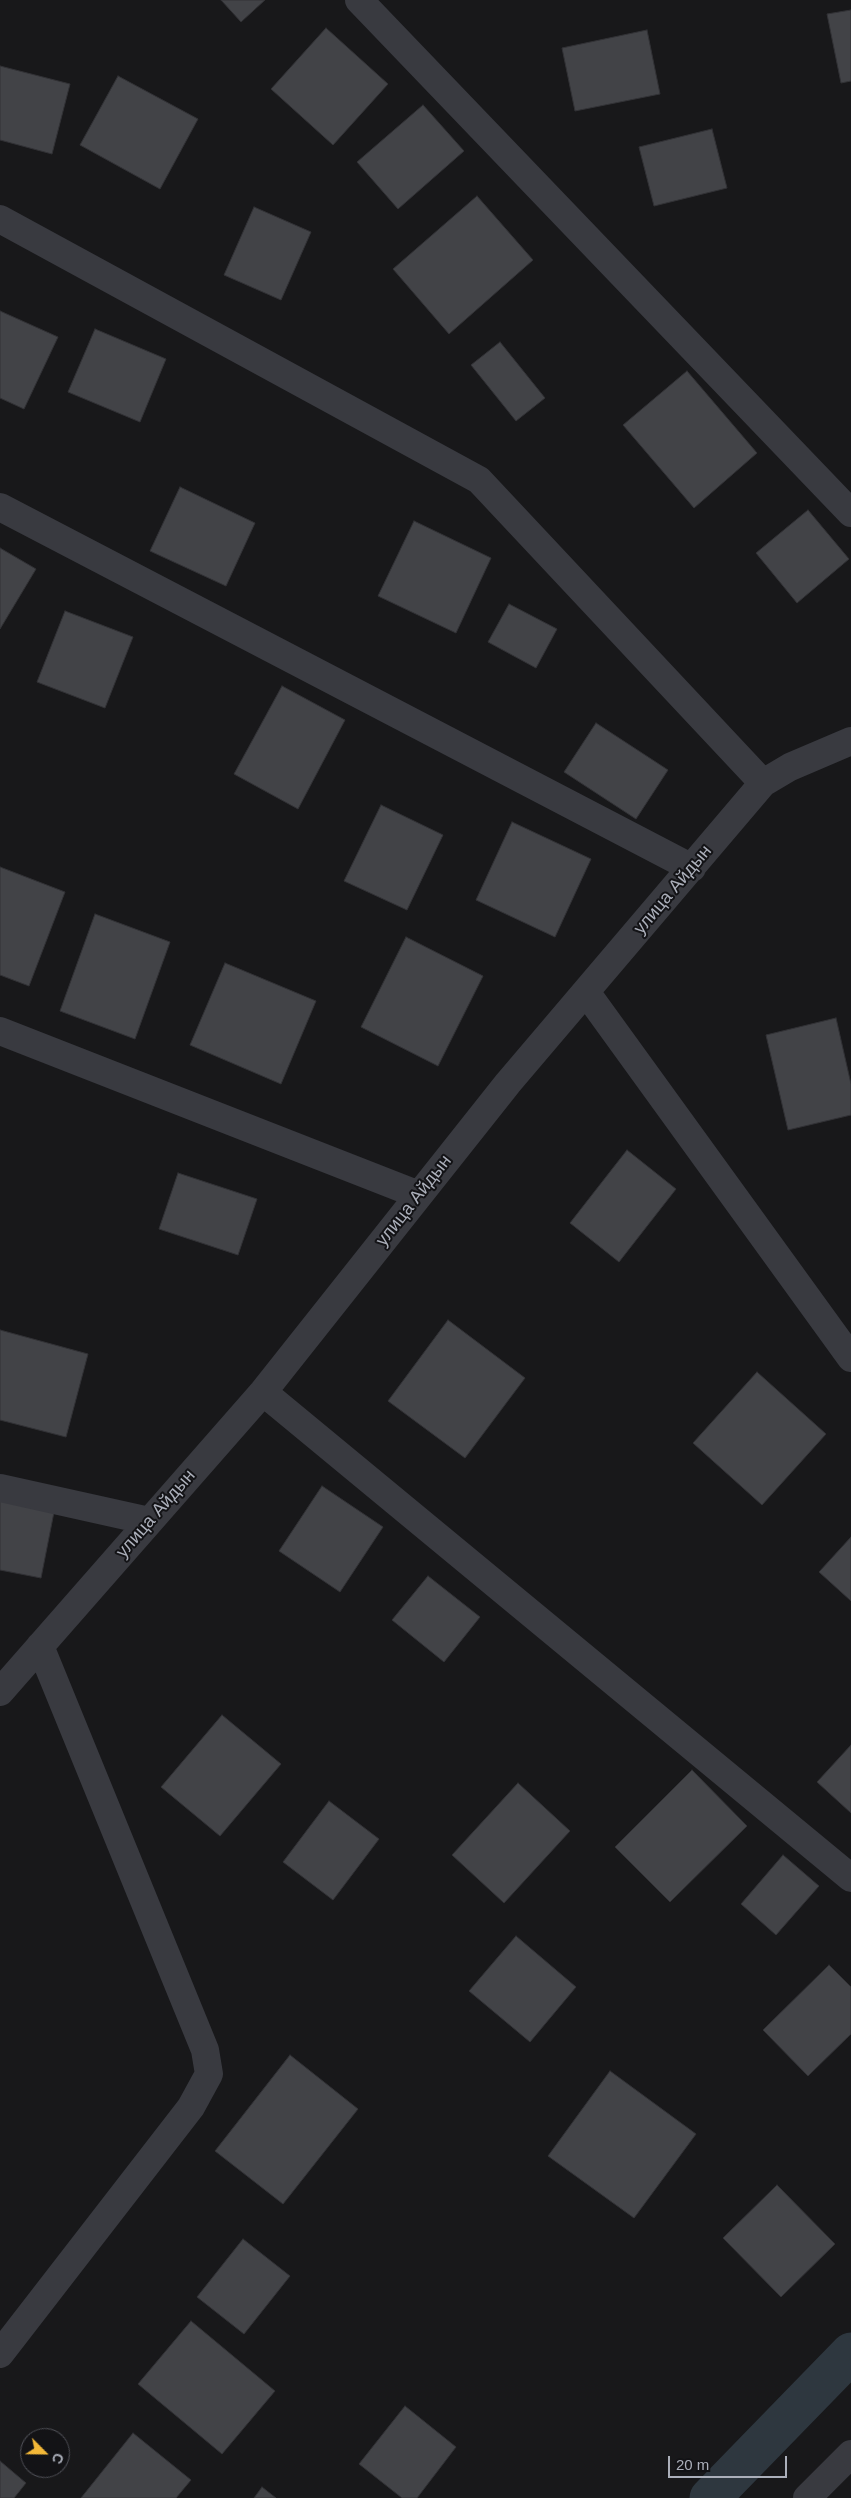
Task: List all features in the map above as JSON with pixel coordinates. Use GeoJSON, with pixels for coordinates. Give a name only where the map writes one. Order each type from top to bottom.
{"type":"FeatureCollection","features":[{"type":"Feature","properties":{"kind":"street"},"geometry":{"type":"LineString","coordinates":[[358,0],[851,513]]}},
{"type":"Feature","properties":{"kind":"street"},"geometry":{"type":"LineString","coordinates":[[0,219],[479,480],[763,783]]}},
{"type":"Feature","properties":{"kind":"street"},"geometry":{"type":"LineString","coordinates":[[0,507],[692,868]]}},
{"type":"Feature","properties":{"kind":"street","name":"улица Айдын"},"geometry":{"type":"LineString","coordinates":[[0,1692],[264,1392],[508,1083],[763,783],[790,768],[851,741]]}},
{"type":"Feature","properties":{"kind":"street"},"geometry":{"type":"LineString","coordinates":[[586,992],[851,1358]]}},
{"type":"Feature","properties":{"kind":"street"},"geometry":{"type":"LineString","coordinates":[[0,1031],[419,1195]]}},
{"type":"Feature","properties":{"kind":"street"},"geometry":{"type":"LineString","coordinates":[[264,1392],[851,1878]]}},
{"type":"Feature","properties":{"kind":"street"},"geometry":{"type":"LineString","coordinates":[[0,1488],[149,1521]]}},
{"type":"Feature","properties":{"kind":"street"},"geometry":{"type":"LineString","coordinates":[[0,2354],[191,2106],[209,2074],[205,2050],[40,1646]]}},
{"type":"Feature","properties":{"kind":"street"},"geometry":{"type":"LineString","coordinates":[[807,2498],[851,2454]]}},
{"type":"Feature","properties":{"kind":"building"},"geometry":{"type":"Polygon","coordinates":[[[221,0],[265,0],[241,22],[221,0]]]}},
{"type":"Feature","properties":{"kind":"building"},"geometry":{"type":"Polygon","coordinates":[[[851,10],[851,81],[841,83],[827,14],[851,10]]]}},
{"type":"Feature","properties":{"kind":"building"},"geometry":{"type":"Polygon","coordinates":[[[326,28],[388,84],[333,145],[271,89],[326,28]]]}},
{"type":"Feature","properties":{"kind":"building"},"geometry":{"type":"Polygon","coordinates":[[[647,30],[660,94],[575,111],[562,48],[647,30]]]}},
{"type":"Feature","properties":{"kind":"building"},"geometry":{"type":"Polygon","coordinates":[[[0,66],[70,84],[52,154],[0,140],[0,66]]]}},
{"type":"Feature","properties":{"kind":"building"},"geometry":{"type":"Polygon","coordinates":[[[118,76],[198,119],[160,189],[80,145],[118,76]]]}},
{"type":"Feature","properties":{"kind":"building"},"geometry":{"type":"Polygon","coordinates":[[[423,105],[464,151],[398,209],[357,162],[423,105]]]}},
{"type":"Feature","properties":{"kind":"building"},"geometry":{"type":"Polygon","coordinates":[[[712,129],[727,188],[654,206],[639,147],[712,129]]]}},
{"type":"Feature","properties":{"kind":"building"},"geometry":{"type":"Polygon","coordinates":[[[477,196],[533,260],[449,334],[393,269],[477,196]]]}},
{"type":"Feature","properties":{"kind":"building"},"geometry":{"type":"Polygon","coordinates":[[[254,207],[311,232],[281,300],[224,275],[254,207]]]}},
{"type":"Feature","properties":{"kind":"building"},"geometry":{"type":"Polygon","coordinates":[[[0,311],[58,337],[24,409],[0,398],[0,311]]]}},
{"type":"Feature","properties":{"kind":"building"},"geometry":{"type":"Polygon","coordinates":[[[95,329],[166,359],[140,422],[68,392],[95,329]]]}},
{"type":"Feature","properties":{"kind":"building"},"geometry":{"type":"Polygon","coordinates":[[[500,342],[545,398],[516,421],[471,365],[500,342]]]}},
{"type":"Feature","properties":{"kind":"building"},"geometry":{"type":"Polygon","coordinates":[[[687,371],[757,453],[694,508],[623,425],[687,371]]]}},
{"type":"Feature","properties":{"kind":"building"},"geometry":{"type":"Polygon","coordinates":[[[180,487],[255,523],[226,586],[150,551],[180,487]]]}},
{"type":"Feature","properties":{"kind":"building"},"geometry":{"type":"Polygon","coordinates":[[[808,510],[849,559],[797,603],[756,553],[808,510]]]}},
{"type":"Feature","properties":{"kind":"building"},"geometry":{"type":"Polygon","coordinates":[[[414,521],[491,558],[456,633],[378,596],[414,521]]]}},
{"type":"Feature","properties":{"kind":"building"},"geometry":{"type":"Polygon","coordinates":[[[0,548],[36,569],[0,629],[0,548]]]}},
{"type":"Feature","properties":{"kind":"building"},"geometry":{"type":"Polygon","coordinates":[[[509,604],[557,629],[536,668],[488,642],[509,604]]]}},
{"type":"Feature","properties":{"kind":"building"},"geometry":{"type":"Polygon","coordinates":[[[65,611],[133,637],[105,708],[37,682],[65,611]]]}},
{"type":"Feature","properties":{"kind":"building"},"geometry":{"type":"Polygon","coordinates":[[[282,686],[345,720],[298,809],[234,774],[282,686]]]}},
{"type":"Feature","properties":{"kind":"building"},"geometry":{"type":"Polygon","coordinates":[[[596,723],[668,770],[636,819],[564,772],[596,723]]]}},
{"type":"Feature","properties":{"kind":"building"},"geometry":{"type":"Polygon","coordinates":[[[381,805],[443,835],[407,910],[344,881],[381,805]]]}},
{"type":"Feature","properties":{"kind":"building"},"geometry":{"type":"Polygon","coordinates":[[[512,822],[591,859],[555,937],[476,900],[512,822]]]}},
{"type":"Feature","properties":{"kind":"building"},"geometry":{"type":"Polygon","coordinates":[[[0,867],[65,892],[29,986],[0,975],[0,867]]]}},
{"type":"Feature","properties":{"kind":"building"},"geometry":{"type":"Polygon","coordinates":[[[95,914],[170,942],[135,1039],[60,1011],[95,914]]]}},
{"type":"Feature","properties":{"kind":"building"},"geometry":{"type":"Polygon","coordinates":[[[406,937],[483,976],[438,1066],[361,1027],[406,937]]]}},
{"type":"Feature","properties":{"kind":"building"},"geometry":{"type":"Polygon","coordinates":[[[225,963],[316,1001],[281,1084],[190,1045],[225,963]]]}},
{"type":"Feature","properties":{"kind":"building"},"geometry":{"type":"Polygon","coordinates":[[[836,1018],[851,1084],[851,1115],[788,1130],[766,1035],[836,1018]]]}},
{"type":"Feature","properties":{"kind":"building"},"geometry":{"type":"Polygon","coordinates":[[[627,1150],[676,1189],[619,1262],[570,1223],[627,1150]]]}},
{"type":"Feature","properties":{"kind":"building"},"geometry":{"type":"Polygon","coordinates":[[[178,1173],[257,1199],[238,1255],[159,1229],[178,1173]]]}},
{"type":"Feature","properties":{"kind":"building"},"geometry":{"type":"Polygon","coordinates":[[[448,1320],[525,1378],[465,1458],[388,1401],[448,1320]]]}},
{"type":"Feature","properties":{"kind":"building"},"geometry":{"type":"Polygon","coordinates":[[[0,1330],[88,1354],[66,1437],[0,1420],[0,1330]]]}},
{"type":"Feature","properties":{"kind":"building"},"geometry":{"type":"Polygon","coordinates":[[[757,1372],[826,1434],[762,1505],[693,1443],[757,1372]]]}},
{"type":"Feature","properties":{"kind":"building"},"geometry":{"type":"Polygon","coordinates":[[[322,1486],[383,1527],[340,1592],[279,1551],[322,1486]]]}},
{"type":"Feature","properties":{"kind":"building"},"geometry":{"type":"Polygon","coordinates":[[[0,1497],[55,1507],[41,1578],[0,1570],[0,1497]]]}},
{"type":"Feature","properties":{"kind":"building"},"geometry":{"type":"Polygon","coordinates":[[[851,1537],[851,1601],[819,1572],[851,1537]]]}},
{"type":"Feature","properties":{"kind":"building"},"geometry":{"type":"Polygon","coordinates":[[[428,1576],[480,1617],[444,1662],[392,1620],[428,1576]]]}},
{"type":"Feature","properties":{"kind":"building"},"geometry":{"type":"Polygon","coordinates":[[[222,1715],[281,1764],[220,1836],[161,1787],[222,1715]]]}},
{"type":"Feature","properties":{"kind":"building"},"geometry":{"type":"Polygon","coordinates":[[[851,1745],[851,1813],[817,1782],[851,1745]]]}},
{"type":"Feature","properties":{"kind":"building"},"geometry":{"type":"Polygon","coordinates":[[[692,1770],[747,1826],[670,1902],[615,1847],[692,1770]]]}},
{"type":"Feature","properties":{"kind":"building"},"geometry":{"type":"Polygon","coordinates":[[[518,1783],[570,1831],[504,1903],[452,1855],[518,1783]]]}},
{"type":"Feature","properties":{"kind":"building"},"geometry":{"type":"Polygon","coordinates":[[[329,1801],[379,1839],[333,1900],[283,1862],[329,1801]]]}},
{"type":"Feature","properties":{"kind":"building"},"geometry":{"type":"Polygon","coordinates":[[[783,1855],[819,1886],[776,1935],[741,1904],[783,1855]]]}},
{"type":"Feature","properties":{"kind":"building"},"geometry":{"type":"Polygon","coordinates":[[[516,1936],[576,1987],[530,2042],[469,1991],[516,1936]]]}},
{"type":"Feature","properties":{"kind":"building"},"geometry":{"type":"Polygon","coordinates":[[[829,1965],[851,1987],[851,2034],[808,2076],[763,2030],[829,1965]]]}},
{"type":"Feature","properties":{"kind":"building"},"geometry":{"type":"Polygon","coordinates":[[[290,2055],[358,2109],[283,2204],[215,2151],[290,2055]]]}},
{"type":"Feature","properties":{"kind":"building"},"geometry":{"type":"Polygon","coordinates":[[[610,2071],[696,2134],[634,2218],[548,2156],[610,2071]]]}},
{"type":"Feature","properties":{"kind":"building"},"geometry":{"type":"Polygon","coordinates":[[[777,2185],[835,2244],[781,2297],[723,2238],[777,2185]]]}},
{"type":"Feature","properties":{"kind":"building"},"geometry":{"type":"Polygon","coordinates":[[[243,2239],[290,2276],[244,2334],[197,2297],[243,2239]]]}},
{"type":"Feature","properties":{"kind":"building"},"geometry":{"type":"Polygon","coordinates":[[[191,2321],[275,2391],[222,2454],[138,2384],[191,2321]]]}},
{"type":"Feature","properties":{"kind":"building"},"geometry":{"type":"Polygon","coordinates":[[[405,2406],[456,2447],[417,2498],[402,2498],[359,2464],[405,2406]]]}},
{"type":"Feature","properties":{"kind":"building"},"geometry":{"type":"Polygon","coordinates":[[[133,2433],[191,2480],[176,2498],[81,2498],[133,2433]]]}},
{"type":"Feature","properties":{"kind":"building"},"geometry":{"type":"Polygon","coordinates":[[[0,2461],[26,2483],[14,2498],[0,2498],[0,2461]]]}},
{"type":"Feature","properties":{"kind":"building"},"geometry":{"type":"Polygon","coordinates":[[[262,2487],[276,2498],[254,2498],[262,2487]]]}},
{"type":"Feature","properties":{"kind":"waterway"},"geometry":{"type":"LineString","coordinates":[[710,2498],[851,2353]]}}]}
